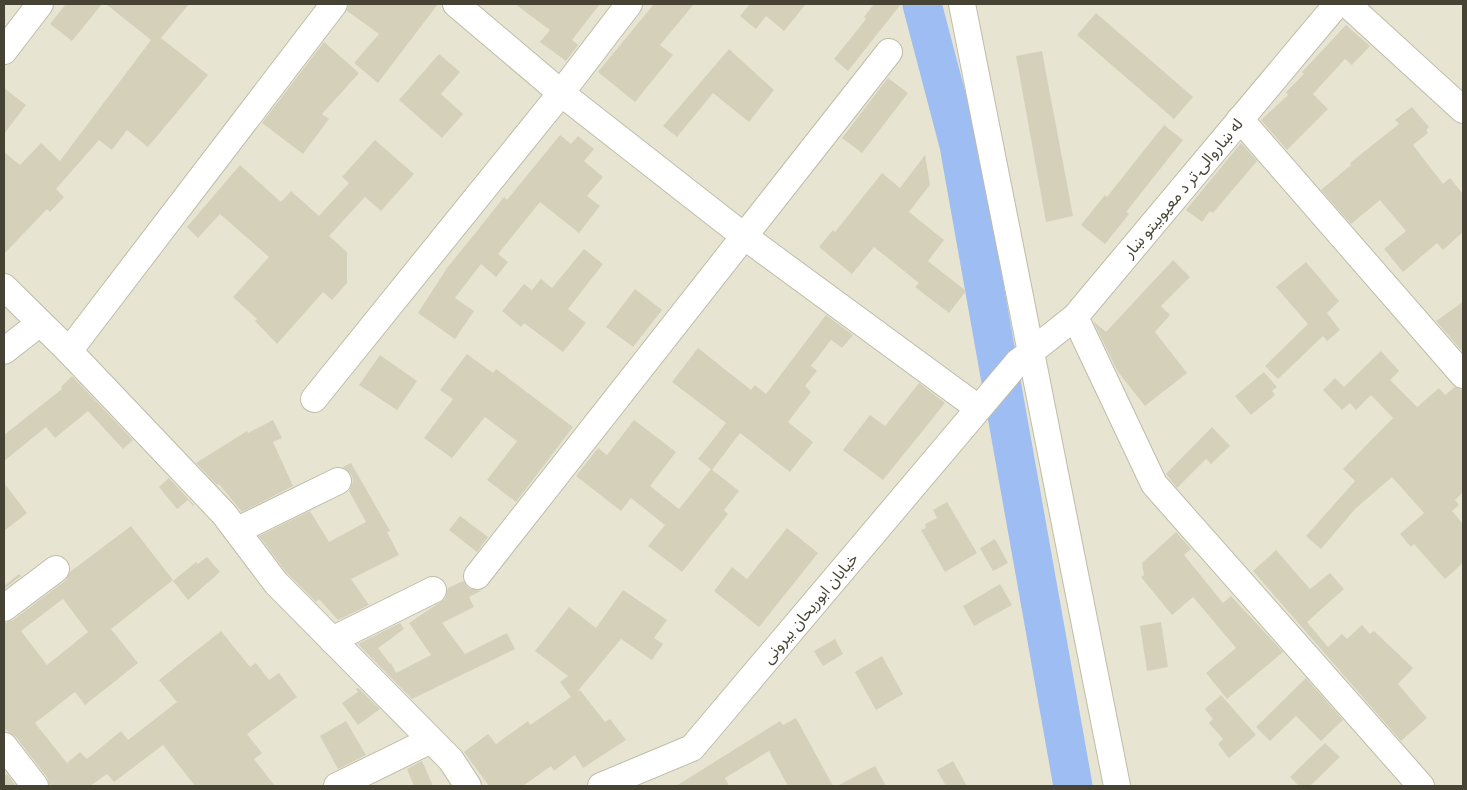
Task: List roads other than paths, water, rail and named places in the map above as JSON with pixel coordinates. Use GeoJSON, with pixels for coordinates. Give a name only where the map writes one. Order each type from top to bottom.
{"type":"FeatureCollection","features":[{"type":"Feature","properties":{"kind":"street"},"geometry":{"type":"LineString","coordinates":[[4,51],[40,4]]}},
{"type":"Feature","properties":{"kind":"street"},"geometry":{"type":"LineString","coordinates":[[69,352],[334,4]]}},
{"type":"Feature","properties":{"kind":"street"},"geometry":{"type":"LineString","coordinates":[[456,4],[561,93],[745,237],[985,400]]}},
{"type":"Feature","properties":{"kind":"street"},"geometry":{"type":"LineString","coordinates":[[314,399],[561,93],[629,4]]}},
{"type":"Feature","properties":{"kind":"street"},"geometry":{"type":"LineString","coordinates":[[962,4],[1024,356],[1117,786]]}},
{"type":"Feature","properties":{"kind":"street","name":"له ښاروالۍ تر د معیوبیتو ښار"},"geometry":{"type":"LineString","coordinates":[[1024,356],[1075,317],[1337,4]]}},
{"type":"Feature","properties":{"kind":"street"},"geometry":{"type":"LineString","coordinates":[[1347,4],[1463,110]]}},
{"type":"Feature","properties":{"kind":"street"},"geometry":{"type":"LineString","coordinates":[[477,576],[889,52]]}},
{"type":"Feature","properties":{"kind":"street"},"geometry":{"type":"LineString","coordinates":[[1240,119],[1463,375]]}},
{"type":"Feature","properties":{"kind":"street"},"geometry":{"type":"LineString","coordinates":[[4,287],[69,352],[238,530],[276,583],[451,760],[468,786]]}},
{"type":"Feature","properties":{"kind":"street"},"geometry":{"type":"LineString","coordinates":[[1075,317],[1154,484],[1421,786]]}},
{"type":"Feature","properties":{"kind":"street"},"geometry":{"type":"LineString","coordinates":[[4,351],[40,323]]}},
{"type":"Feature","properties":{"kind":"street","name":"خیابان ابوریحان بیرونی"},"geometry":{"type":"LineString","coordinates":[[601,786],[692,748],[1024,356]]}},
{"type":"Feature","properties":{"kind":"street"},"geometry":{"type":"LineString","coordinates":[[238,530],[338,481]]}},
{"type":"Feature","properties":{"kind":"street"},"geometry":{"type":"LineString","coordinates":[[4,608],[56,568]]}},
{"type":"Feature","properties":{"kind":"street"},"geometry":{"type":"LineString","coordinates":[[332,640],[433,590]]}},
{"type":"Feature","properties":{"kind":"street"},"geometry":{"type":"LineString","coordinates":[[337,786],[431,740]]}},
{"type":"Feature","properties":{"kind":"street"},"geometry":{"type":"LineString","coordinates":[[7,757],[35,786]]}},
{"type":"Feature","properties":{"kind":"waterway"},"geometry":{"type":"LineString","coordinates":[[922,4],[959,145],[1073,786]]}}]}
